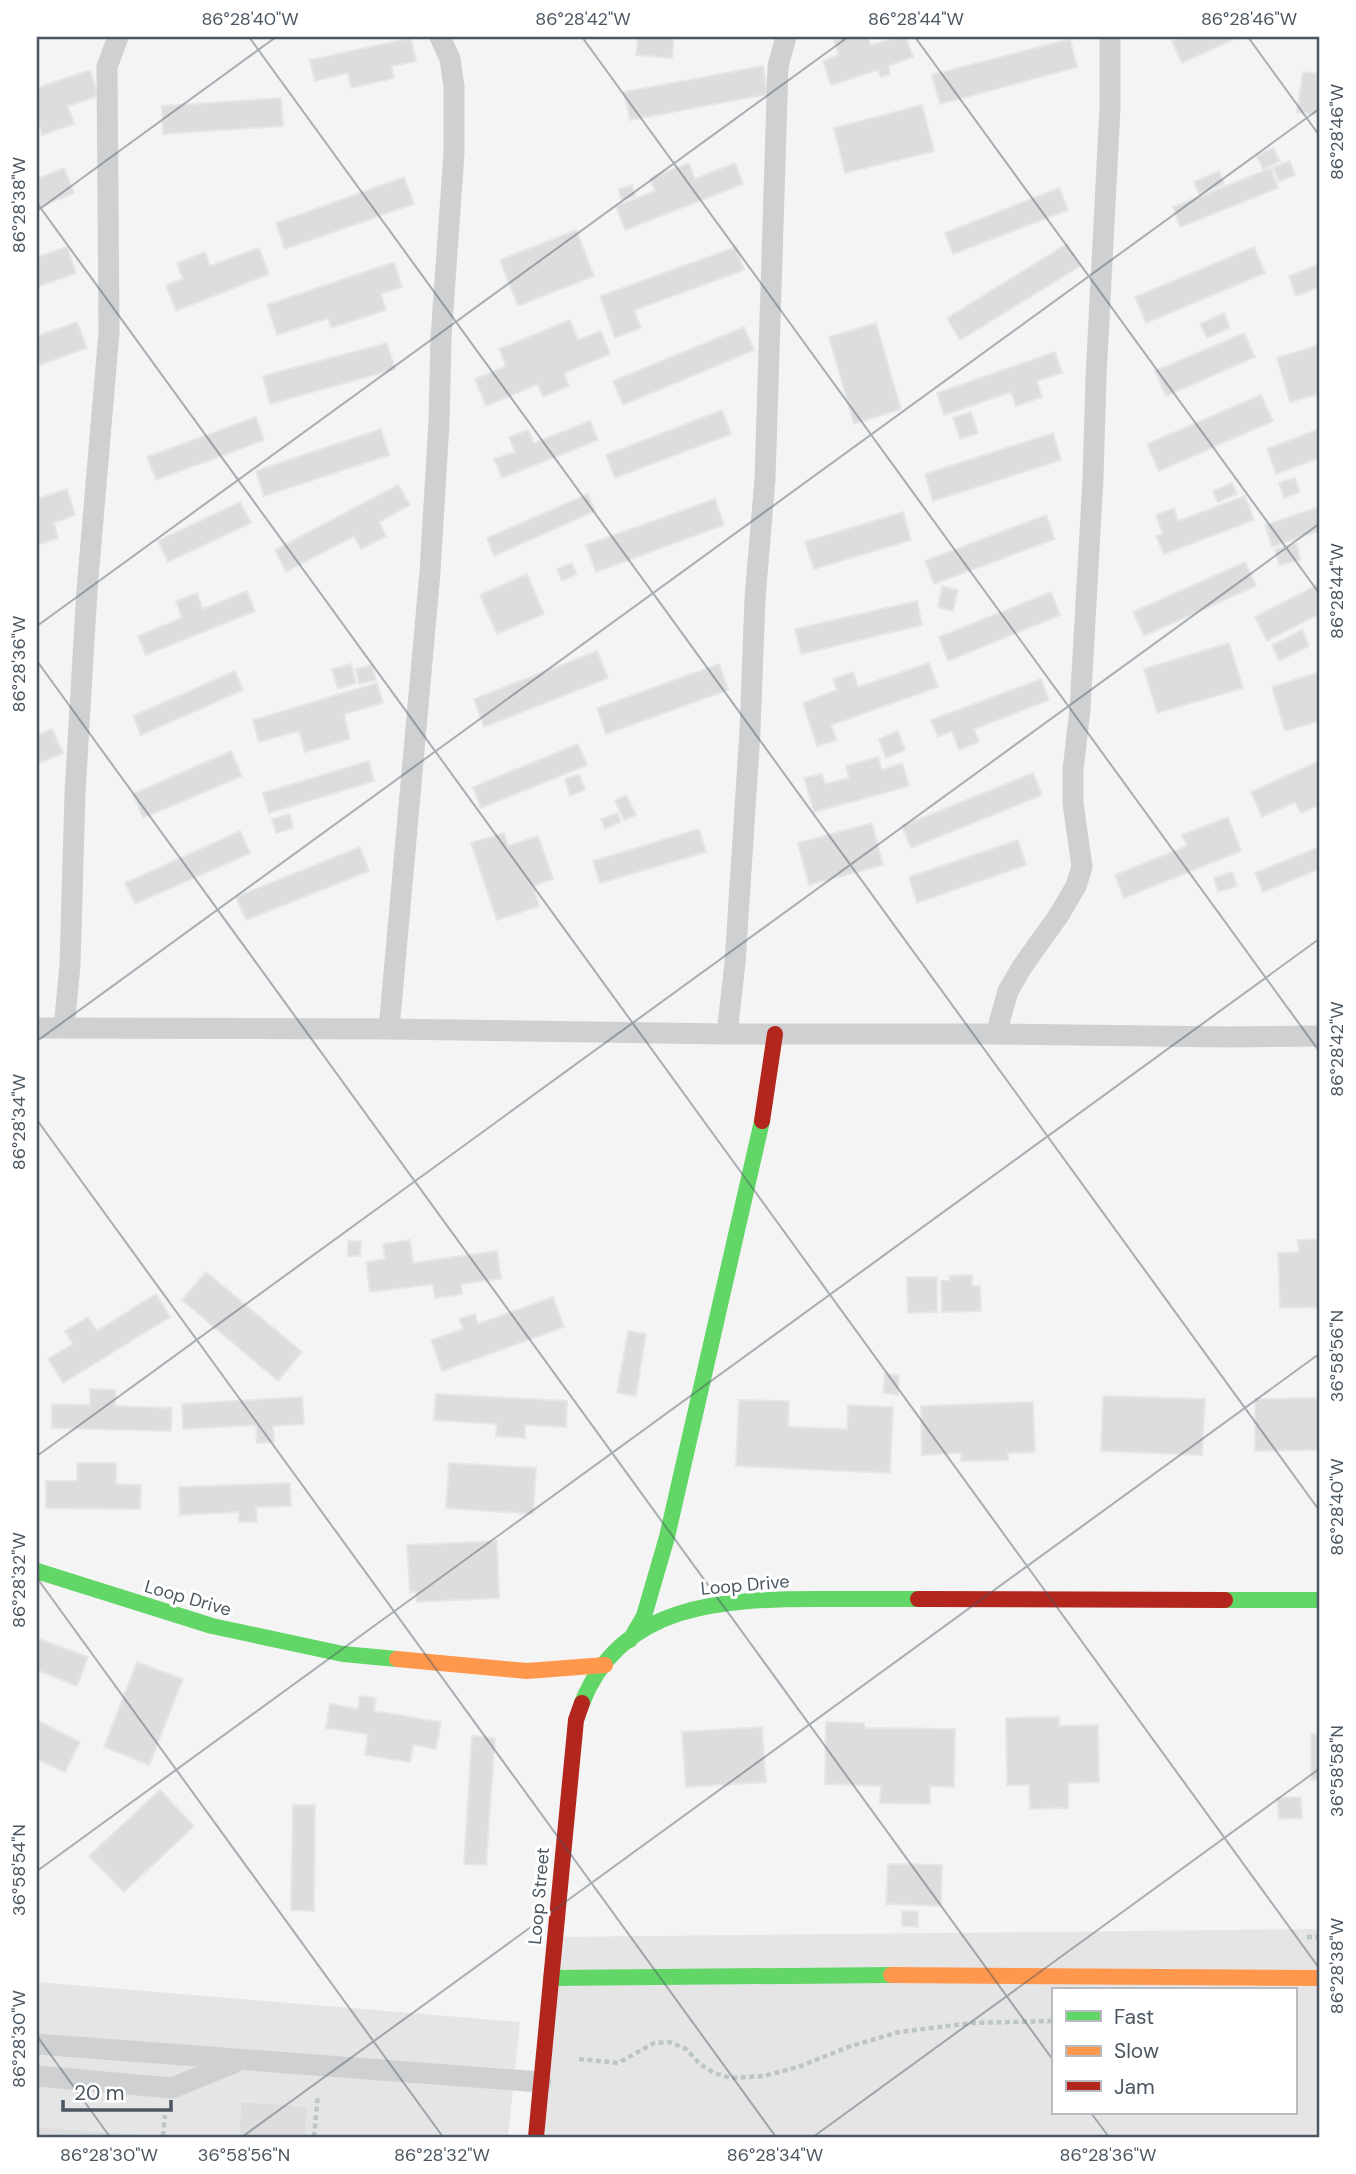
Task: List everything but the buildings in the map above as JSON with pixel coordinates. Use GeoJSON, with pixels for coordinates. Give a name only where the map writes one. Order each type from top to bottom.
{"type":"FeatureCollection","features":[{"type":"Feature","properties":{"kind":"street"},"geometry":{"type":"LineString","coordinates":[[630,1640],[644,1616],[667,1537],[760,1138],[775,1034]]}},
{"type":"Feature","properties":{"kind":"street","name":"Loop Drive"},"geometry":{"type":"LineString","coordinates":[[37,1571],[212,1626],[343,1654],[527,1671],[605,1665],[630,1640],[683,1611],[753,1600],[1319,1601]]}},
{"type":"Feature","properties":{"kind":"street","name":"Loop Street"},"geometry":{"type":"LineString","coordinates":[[536,2137],[576,1720],[588,1688],[605,1665]]}},
{"type":"Feature","properties":{"kind":"street"},"geometry":{"type":"LineString","coordinates":[[551,1978],[897,1975],[1319,1978]]}},
{"type":"Feature","properties":{"kind":"lane"},"geometry":{"type":"LineString","coordinates":[[64,1028],[70,965],[75,793],[87,603],[109,332],[107,67],[118,37]]}},
{"type":"Feature","properties":{"kind":"lane"},"geometry":{"type":"LineString","coordinates":[[389,1029],[429,572],[454,153],[454,87],[450,59],[440,37]]}},
{"type":"Feature","properties":{"kind":"lane"},"geometry":{"type":"LineString","coordinates":[[727,1034],[735,963],[750,731],[755,598],[765,478],[778,66],[786,37]]}},
{"type":"Feature","properties":{"kind":"lane"},"geometry":{"type":"LineString","coordinates":[[996,1034],[1008,992],[1022,967],[1059,915],[1076,886],[1082,867],[1073,803],[1073,770],[1080,709],[1093,479],[1110,108],[1110,37]]}},
{"type":"Feature","properties":{"kind":"lane"},"geometry":{"type":"LineString","coordinates":[[37,1028],[1229,1037],[1319,1035]]}},
{"type":"Feature","properties":{"kind":"lane"},"geometry":{"type":"LineString","coordinates":[[37,2044],[541,2082]]}},
{"type":"Feature","properties":{"kind":"lane"},"geometry":{"type":"LineString","coordinates":[[37,2076],[172,2088],[242,2060]]}},
{"type":"Feature","properties":{"kind":"path"},"geometry":{"type":"LineString","coordinates":[[571,2059],[618,2063],[654,2043],[670,2042],[687,2049],[714,2073],[731,2078],[764,2076],[899,2032],[972,2023],[1052,2021]]}},
{"type":"Feature","properties":{"kind":"path"},"geometry":{"type":"LineString","coordinates":[[314,2137],[318,2095]]}},
{"type":"Feature","properties":{"kind":"path"},"geometry":{"type":"LineString","coordinates":[[163,2136],[166,2104]]}},
{"type":"Feature","properties":{"kind":"shaded area"},"geometry":{"type":"Polygon","coordinates":[[[1319,1929],[1319,2137],[536,2137],[554,1937],[1319,1929]]]}},
{"type":"Feature","properties":{"kind":"shaded area"},"geometry":{"type":"Polygon","coordinates":[[[37,1982],[520,2022],[508,2137],[37,2137],[37,1982]]]}},
{"type":"Feature","properties":{"kind":"traffic: fast"},"geometry":{"type":"LineString","coordinates":[[630,1640],[644,1616],[667,1537],[762,1121]]}},
{"type":"Feature","properties":{"kind":"traffic: fast"},"geometry":{"type":"LineString","coordinates":[[37,1571],[212,1626],[343,1654],[397,1659]]}},
{"type":"Feature","properties":{"kind":"traffic: fast"},"geometry":{"type":"LineString","coordinates":[[582,1703],[599,1670],[622,1645],[649,1626],[679,1613],[746,1601],[918,1599]]}},
{"type":"Feature","properties":{"kind":"traffic: fast"},"geometry":{"type":"LineString","coordinates":[[1225,1600],[1319,1600]]}},
{"type":"Feature","properties":{"kind":"traffic: fast"},"geometry":{"type":"LineString","coordinates":[[551,1978],[891,1975]]}},
{"type":"Feature","properties":{"kind":"traffic: slow"},"geometry":{"type":"LineString","coordinates":[[397,1659],[527,1671],[605,1665]]}},
{"type":"Feature","properties":{"kind":"traffic: slow"},"geometry":{"type":"LineString","coordinates":[[891,1975],[1319,1978]]}},
{"type":"Feature","properties":{"kind":"traffic: jam"},"geometry":{"type":"LineString","coordinates":[[762,1121],[775,1034]]}},
{"type":"Feature","properties":{"kind":"traffic: jam"},"geometry":{"type":"LineString","coordinates":[[918,1599],[1225,1600]]}},
{"type":"Feature","properties":{"kind":"traffic: jam"},"geometry":{"type":"LineString","coordinates":[[536,2137],[576,1720],[582,1703]]}}]}
